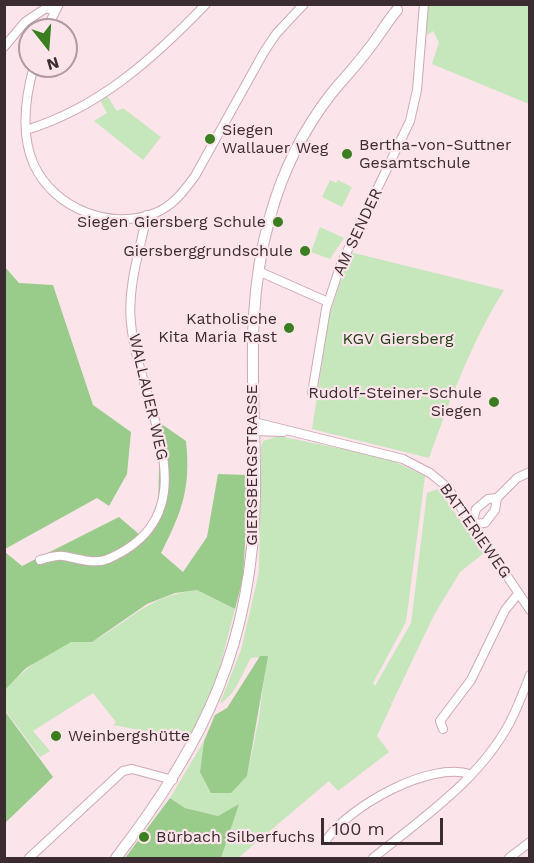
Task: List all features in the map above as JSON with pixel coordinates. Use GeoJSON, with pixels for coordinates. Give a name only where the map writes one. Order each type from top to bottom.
{"type":"FeatureCollection","features":[{"type":"Feature","properties":{"kind":"street"},"geometry":{"type":"LineString","coordinates":[[26,130],[70,113],[120,84],[160,51],[206,4]]}},
{"type":"Feature","properties":{"kind":"street"},"geometry":{"type":"LineString","coordinates":[[32,78],[25,110],[26,130],[35,167],[46,185],[60,198],[96,216],[120,219],[144,216],[172,203],[183,193],[276,34],[304,4]]}},
{"type":"Feature","properties":{"kind":"street","name":"AM SENDER"},"geometry":{"type":"LineString","coordinates":[[312,393],[317,351],[328,302],[341,264],[410,120],[417,90],[424,4]]}},
{"type":"Feature","properties":{"kind":"street","name":"GIERSBERGSTRASSE"},"geometry":{"type":"LineString","coordinates":[[116,858],[174,780],[212,705],[231,653],[242,612],[254,523],[253,361],[259,338],[254,301],[270,216],[295,152],[322,107],[369,49],[388,33],[398,7]]}},
{"type":"Feature","properties":{"kind":"street"},"geometry":{"type":"LineString","coordinates":[[4,46],[36,14],[46,8],[57,8]]}},
{"type":"Feature","properties":{"kind":"street","name":"WALLAUER WEG"},"geometry":{"type":"LineString","coordinates":[[40,560],[57,556],[98,561],[107,559],[146,535],[161,507],[164,457],[133,340],[130,314],[144,216]]}},
{"type":"Feature","properties":{"kind":"street"},"geometry":{"type":"LineString","coordinates":[[258,271],[328,302]]}},
{"type":"Feature","properties":{"kind":"street","name":"BATTERIEWEG"},"geometry":{"type":"LineString","coordinates":[[254,427],[307,435],[386,453],[419,466],[447,487],[530,610]]}},
{"type":"Feature","properties":{"kind":"street"},"geometry":{"type":"LineString","coordinates":[[497,498],[488,499],[476,508],[472,524],[485,523],[495,510],[497,498],[518,478],[530,472]]}},
{"type":"Feature","properties":{"kind":"street"},"geometry":{"type":"LineString","coordinates":[[443,729],[440,721],[471,680],[505,610],[518,594]]}},
{"type":"Feature","properties":{"kind":"street"},"geometry":{"type":"LineString","coordinates":[[373,858],[434,809],[488,755],[514,715],[530,675]]}},
{"type":"Feature","properties":{"kind":"street"},"geometry":{"type":"LineString","coordinates":[[29,858],[123,771],[132,769],[174,780]]}},
{"type":"Feature","properties":{"kind":"street"},"geometry":{"type":"LineString","coordinates":[[327,839],[332,831],[354,814],[405,783],[450,772],[470,774]]}},
{"type":"Feature","properties":{"kind":"street"},"geometry":{"type":"LineString","coordinates":[[509,858],[530,842]]}},
{"type":"Feature","properties":{"kind":"green space"},"geometry":{"type":"Polygon","coordinates":[[[427,5],[529,5],[529,104],[432,64],[439,42],[433,31],[427,35],[427,5]]]}},
{"type":"Feature","properties":{"kind":"green space"},"geometry":{"type":"Polygon","coordinates":[[[107,96],[117,111],[123,108],[161,137],[143,160],[94,121],[107,113],[100,100],[107,96]]]}},
{"type":"Feature","properties":{"kind":"green space"},"geometry":{"type":"Polygon","coordinates":[[[330,180],[336,183],[338,180],[352,187],[342,207],[322,197],[330,180]]]}},
{"type":"Feature","properties":{"kind":"green space"},"geometry":{"type":"Polygon","coordinates":[[[320,227],[344,238],[330,259],[311,252],[320,227]]]}},
{"type":"Feature","properties":{"kind":"green space","name":"KGV Giersberg"},"geometry":{"type":"Polygon","coordinates":[[[350,252],[504,290],[471,351],[429,458],[312,429],[329,317],[350,252]]]}},
{"type":"Feature","properties":{"kind":"green space"},"geometry":{"type":"Polygon","coordinates":[[[4,266],[19,283],[53,285],[93,405],[131,432],[127,474],[109,506],[97,498],[5,549],[4,266]]]}},
{"type":"Feature","properties":{"kind":"green space"},"geometry":{"type":"Polygon","coordinates":[[[160,423],[186,441],[186,486],[179,512],[161,553],[183,572],[207,537],[218,474],[249,475],[243,578],[235,609],[197,590],[175,593],[147,604],[92,642],[71,642],[26,668],[5,690],[5,552],[22,566],[119,517],[140,535],[158,513],[160,423]]]}},
{"type":"Feature","properties":{"kind":"green space"},"geometry":{"type":"Polygon","coordinates":[[[279,436],[387,458],[425,476],[406,622],[373,683],[375,686],[411,623],[427,493],[438,489],[484,553],[460,572],[434,615],[392,703],[381,691],[392,704],[377,736],[389,752],[338,791],[329,781],[238,858],[221,858],[238,805],[218,816],[185,808],[170,798],[204,741],[200,772],[247,776],[259,718],[267,656],[251,658],[234,690],[220,703],[241,650],[259,572],[261,447],[263,441],[279,436]]]}},
{"type":"Feature","properties":{"kind":"green space"},"geometry":{"type":"Polygon","coordinates":[[[197,590],[235,609],[215,686],[192,740],[113,725],[116,722],[93,693],[33,731],[50,751],[40,757],[5,710],[5,690],[27,669],[63,645],[78,641],[92,641],[153,603],[166,597],[197,590]]]}},
{"type":"Feature","properties":{"kind":"green space"},"geometry":{"type":"Polygon","coordinates":[[[260,656],[268,656],[247,776],[231,793],[211,793],[200,772],[204,741],[215,715],[227,708],[260,656]]]}},
{"type":"Feature","properties":{"kind":"green space"},"geometry":{"type":"Polygon","coordinates":[[[4,710],[53,777],[5,823],[4,823],[4,710]]]}},
{"type":"Feature","properties":{"kind":"green space"},"geometry":{"type":"Polygon","coordinates":[[[170,798],[185,808],[218,816],[239,804],[221,858],[125,858],[170,798]]]}},
{"type":"Feature","properties":{"kind":"place","name":"Siegen Wallauer Weg"},"geometry":{"type":"Point","coordinates":[210,139]}},
{"type":"Feature","properties":{"kind":"place","name":"Bertha-von-Suttner Gesamtschule"},"geometry":{"type":"Point","coordinates":[347,154]}},
{"type":"Feature","properties":{"kind":"place","name":"Siegen Giersberg Schule"},"geometry":{"type":"Point","coordinates":[278,222]}},
{"type":"Feature","properties":{"kind":"place","name":"Giersberggrundschule"},"geometry":{"type":"Point","coordinates":[305,251]}},
{"type":"Feature","properties":{"kind":"place","name":"Katholische Kita Maria Rast"},"geometry":{"type":"Point","coordinates":[289,328]}},
{"type":"Feature","properties":{"kind":"place","name":"Rudolf-Steiner-Schule Siegen"},"geometry":{"type":"Point","coordinates":[494,402]}},
{"type":"Feature","properties":{"kind":"place","name":"Weinbergshütte"},"geometry":{"type":"Point","coordinates":[56,736]}},
{"type":"Feature","properties":{"kind":"place","name":"Bürbach Silberfuchs"},"geometry":{"type":"Point","coordinates":[144,837]}}]}
